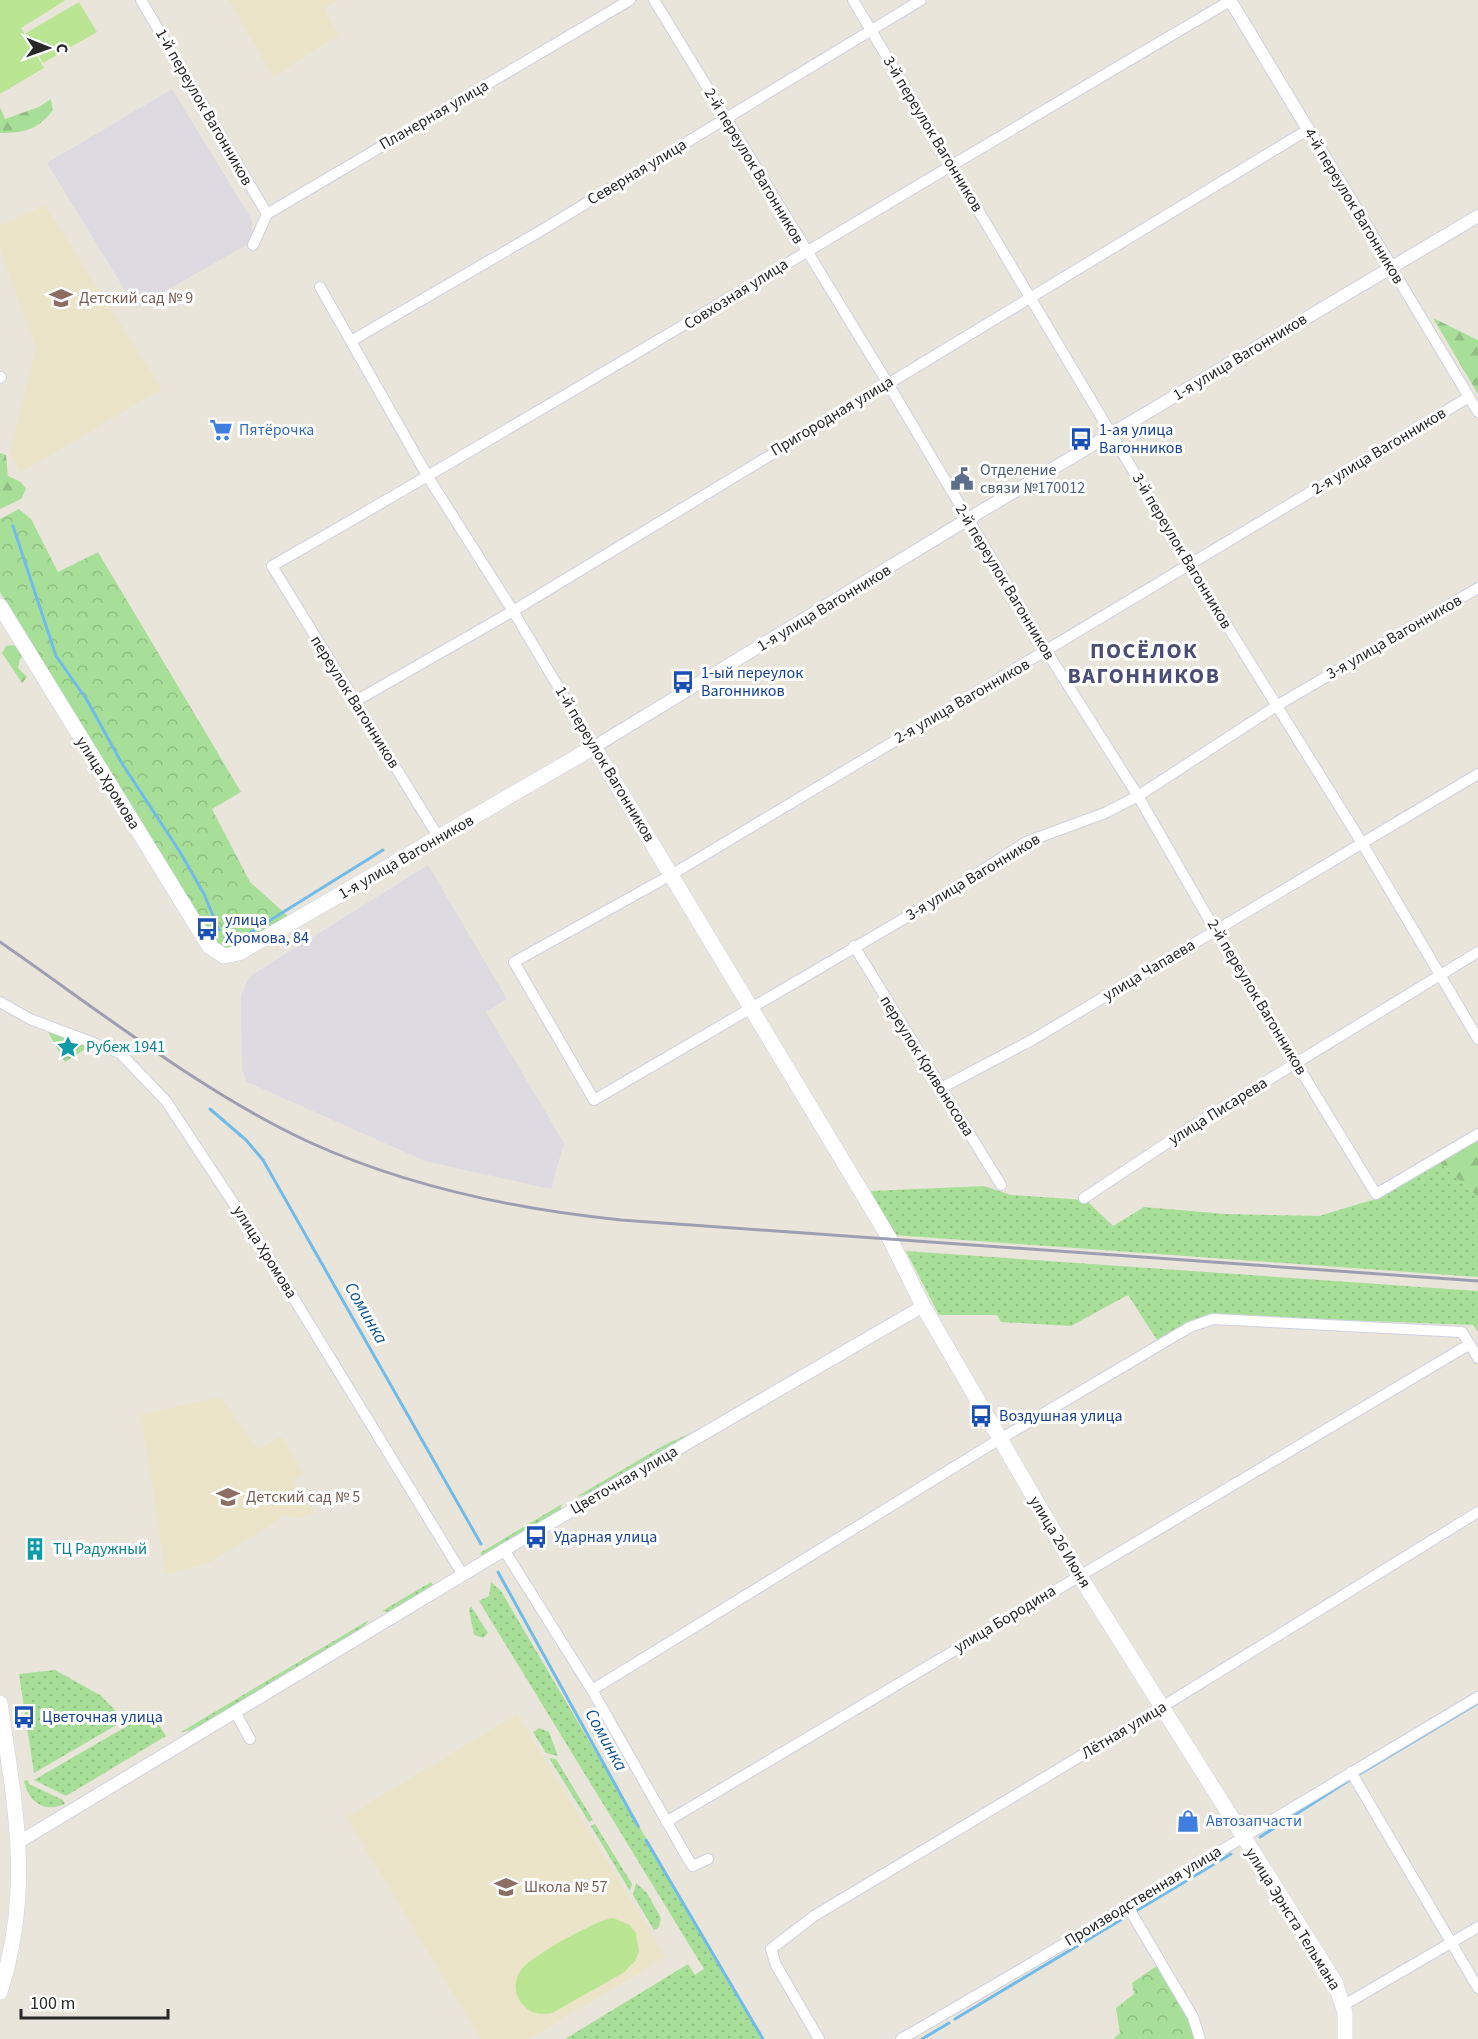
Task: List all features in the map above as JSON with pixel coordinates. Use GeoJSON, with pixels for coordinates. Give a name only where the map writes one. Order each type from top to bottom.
{"type":"FeatureCollection","features":[{"type":"Feature","properties":{"kind":"main road","name":"улица Хромова"},"geometry":{"type":"LineString","coordinates":[[0,606],[209,946],[221,955]]}},
{"type":"Feature","properties":{"kind":"main road","name":"1-я улица Вагонников"},"geometry":{"type":"LineString","coordinates":[[221,955],[238,954],[594,747]]}},
{"type":"Feature","properties":{"kind":"main road","name":"1-й переулок Вагонников"},"geometry":{"type":"LineString","coordinates":[[594,747],[891,1241]]}},
{"type":"Feature","properties":{"kind":"main road","name":"улица 26 Июня"},"geometry":{"type":"LineString","coordinates":[[891,1241],[923,1306],[1079,1575],[1242,1837]]}},
{"type":"Feature","properties":{"kind":"main road"},"geometry":{"type":"LineString","coordinates":[[0,1703],[19,1842],[21,1878],[17,1923],[0,1992]]}},
{"type":"Feature","properties":{"kind":"main road","name":"улица Эрнста Тельмана"},"geometry":{"type":"LineString","coordinates":[[1242,1837],[1335,1982],[1344,2005],[1345,2039]]}},
{"type":"Feature","properties":{"kind":"street","name":"1-й переулок Вагонников"},"geometry":{"type":"LineString","coordinates":[[141,0],[267,214]]}},
{"type":"Feature","properties":{"kind":"street","name":"Планерная улица"},"geometry":{"type":"LineString","coordinates":[[267,214],[630,0]]}},
{"type":"Feature","properties":{"kind":"street","name":"2-й переулок Вагонников"},"geometry":{"type":"LineString","coordinates":[[654,0],[887,382],[1047,652],[1138,796],[1215,930],[1376,1194],[1478,1134]]}},
{"type":"Feature","properties":{"kind":"street","name":"3-й переулок Вагонников"},"geometry":{"type":"LineString","coordinates":[[853,0],[1190,566],[1278,705],[1478,1039]]}},
{"type":"Feature","properties":{"kind":"street","name":"Северная улица"},"geometry":{"type":"LineString","coordinates":[[351,341],[542,230],[921,0]]}},
{"type":"Feature","properties":{"kind":"street","name":"4-й переулок Вагонников"},"geometry":{"type":"LineString","coordinates":[[1230,0],[1478,412]]}},
{"type":"Feature","properties":{"kind":"street","name":"Совхозная улица"},"geometry":{"type":"LineString","coordinates":[[272,566],[624,363],[806,250],[1230,0]]}},
{"type":"Feature","properties":{"kind":"street","name":"Пригородная улица"},"geometry":{"type":"LineString","coordinates":[[354,702],[513,611],[887,382],[1309,129]]}},
{"type":"Feature","properties":{"kind":"street"},"geometry":{"type":"LineString","coordinates":[[253,245],[267,214]]}},
{"type":"Feature","properties":{"kind":"street","name":"1-я улица Вагонников"},"geometry":{"type":"LineString","coordinates":[[594,747],[968,519],[1478,216]]}},
{"type":"Feature","properties":{"kind":"street","name":"1-й переулок Вагонников"},"geometry":{"type":"LineString","coordinates":[[320,287],[428,477],[513,611],[594,747]]}},
{"type":"Feature","properties":{"kind":"street","name":"2-я улица Вагонников"},"geometry":{"type":"LineString","coordinates":[[594,1100],[514,962],[671,875],[1047,652],[1469,397]]}},
{"type":"Feature","properties":{"kind":"street","name":"переулок Вагонников"},"geometry":{"type":"LineString","coordinates":[[272,566],[440,838]]}},
{"type":"Feature","properties":{"kind":"street","name":"3-я улица Вагонников"},"geometry":{"type":"LineString","coordinates":[[594,1100],[751,1006],[941,897],[1026,842],[1105,813],[1138,796],[1278,705],[1478,588]]}},
{"type":"Feature","properties":{"kind":"street","name":"улица Чапаева"},"geometry":{"type":"LineString","coordinates":[[941,1088],[1032,1040],[1478,774]]}},
{"type":"Feature","properties":{"kind":"street","name":"переулок Кривоносова"},"geometry":{"type":"LineString","coordinates":[[854,946],[1001,1185]]}},
{"type":"Feature","properties":{"kind":"street","name":"улица Писарева"},"geometry":{"type":"LineString","coordinates":[[1084,1198],[1188,1129],[1478,952]]}},
{"type":"Feature","properties":{"kind":"street","name":"улица Хромова"},"geometry":{"type":"LineString","coordinates":[[0,1002],[30,1019],[120,1053],[166,1101],[263,1248],[463,1575]]}},
{"type":"Feature","properties":{"kind":"street","name":"Цветочная улица"},"geometry":{"type":"LineString","coordinates":[[19,1842],[504,1550],[923,1306]]}},
{"type":"Feature","properties":{"kind":"street"},"geometry":{"type":"LineString","coordinates":[[592,1690],[1000,1440],[1190,1327],[1213,1319],[1462,1332],[1478,1358]]}},
{"type":"Feature","properties":{"kind":"street","name":"улица Бородина"},"geometry":{"type":"LineString","coordinates":[[666,1822],[1470,1344]]}},
{"type":"Feature","properties":{"kind":"street","name":"Лётная улица"},"geometry":{"type":"LineString","coordinates":[[819,2039],[776,1965],[771,1949],[814,1916],[1161,1708],[1478,1512]]}},
{"type":"Feature","properties":{"kind":"street"},"geometry":{"type":"LineString","coordinates":[[504,1550],[592,1690],[693,1866],[708,1859]]}},
{"type":"Feature","properties":{"kind":"street","name":"Производственная улица"},"geometry":{"type":"LineString","coordinates":[[901,2039],[1128,1907],[1478,1697]]}},
{"type":"Feature","properties":{"kind":"street"},"geometry":{"type":"LineString","coordinates":[[236,1712],[250,1738]]}},
{"type":"Feature","properties":{"kind":"street"},"geometry":{"type":"LineString","coordinates":[[1351,1772],[1478,1988]]}},
{"type":"Feature","properties":{"kind":"street"},"geometry":{"type":"LineString","coordinates":[[1128,1907],[1193,2017],[1200,2039]]}},
{"type":"Feature","properties":{"kind":"street"},"geometry":{"type":"LineString","coordinates":[[1344,2005],[1478,1926]]}},
{"type":"Feature","properties":{"kind":"shaded area"},"geometry":{"type":"Polygon","coordinates":[[[229,0],[339,0],[324,9],[339,35],[273,77],[229,0]]]}},
{"type":"Feature","properties":{"kind":"shaded area"},"geometry":{"type":"Polygon","coordinates":[[[172,89],[252,220],[253,241],[136,308],[47,163],[172,89]]]}},
{"type":"Feature","properties":{"kind":"shaded area","name":"Детский сад № 9"},"geometry":{"type":"Polygon","coordinates":[[[45,205],[162,389],[20,473],[10,454],[36,348],[0,249],[0,226],[45,205]]]}},
{"type":"Feature","properties":{"kind":"shaded area"},"geometry":{"type":"Polygon","coordinates":[[[428,865],[507,999],[486,1012],[564,1143],[551,1189],[425,1161],[247,1082],[242,1070],[241,996],[249,977],[428,865]]]}},
{"type":"Feature","properties":{"kind":"shaded area","name":"Детский сад № 5"},"geometry":{"type":"Polygon","coordinates":[[[221,1397],[258,1450],[281,1436],[303,1473],[293,1481],[314,1512],[300,1518],[284,1516],[211,1562],[166,1575],[141,1414],[221,1397]]]}},
{"type":"Feature","properties":{"kind":"shaded area","name":"Школа № 57"},"geometry":{"type":"Polygon","coordinates":[[[517,1714],[666,1957],[529,2039],[481,2039],[346,1817],[517,1714]]]}},
{"type":"Feature","properties":{"kind":"green space"},"geometry":{"type":"Polygon","coordinates":[[[0,0],[66,0],[21,28],[44,68],[0,94],[0,0]]]}},
{"type":"Feature","properties":{"kind":"green space"},"geometry":{"type":"Polygon","coordinates":[[[79,2],[97,32],[43,63],[26,33],[79,2]]]}},
{"type":"Feature","properties":{"kind":"green space"},"geometry":{"type":"Polygon","coordinates":[[[51,99],[53,110],[36,126],[23,131],[0,133],[0,107],[5,119],[39,107],[51,99]]]}},
{"type":"Feature","properties":{"kind":"green space"},"geometry":{"type":"Polygon","coordinates":[[[1433,318],[1478,340],[1478,394],[1433,318]]]}},
{"type":"Feature","properties":{"kind":"green space"},"geometry":{"type":"Polygon","coordinates":[[[0,453],[6,455],[8,476],[21,482],[26,489],[21,499],[0,509],[0,453]]]}},
{"type":"Feature","properties":{"kind":"green space"},"geometry":{"type":"Polygon","coordinates":[[[19,509],[31,519],[58,572],[98,552],[241,792],[212,809],[250,882],[290,918],[228,950],[211,938],[0,592],[0,519],[19,509]]]}},
{"type":"Feature","properties":{"kind":"green space"},"geometry":{"type":"Polygon","coordinates":[[[6,646],[20,647],[24,656],[20,659],[18,668],[27,677],[22,683],[2,653],[6,646]]]}},
{"type":"Feature","properties":{"kind":"green space"},"geometry":{"type":"Polygon","coordinates":[[[48,1032],[90,1046],[65,1062],[48,1032]]]}},
{"type":"Feature","properties":{"kind":"green space"},"geometry":{"type":"Polygon","coordinates":[[[1478,1139],[1478,1197],[1440,1163],[1478,1139]]]}},
{"type":"Feature","properties":{"kind":"green space"},"geometry":{"type":"Polygon","coordinates":[[[1440,1163],[1478,1197],[1478,1277],[894,1235],[871,1191],[984,1186],[1011,1195],[1086,1200],[1113,1226],[1144,1207],[1226,1214],[1319,1216],[1382,1197],[1440,1163]]]}},
{"type":"Feature","properties":{"kind":"green space"},"geometry":{"type":"Polygon","coordinates":[[[906,1251],[1478,1291],[1478,1332],[1473,1325],[1208,1315],[1157,1340],[1128,1295],[1071,1326],[1001,1322],[997,1315],[939,1315],[906,1251]]]}},
{"type":"Feature","properties":{"kind":"green space"},"geometry":{"type":"Polygon","coordinates":[[[696,1431],[587,1494],[576,1497],[668,1443],[696,1431]]]}},
{"type":"Feature","properties":{"kind":"green space"},"geometry":{"type":"Polygon","coordinates":[[[562,1504],[560,1510],[482,1556],[480,1553],[562,1504]]]}},
{"type":"Feature","properties":{"kind":"green space"},"geometry":{"type":"Polygon","coordinates":[[[431,1582],[433,1585],[389,1612],[382,1611],[431,1582]]]}},
{"type":"Feature","properties":{"kind":"green space"},"geometry":{"type":"Polygon","coordinates":[[[491,1582],[501,1591],[764,2039],[565,2039],[688,1964],[695,1975],[704,1969],[479,1601],[489,1596],[491,1582]]]}},
{"type":"Feature","properties":{"kind":"green space"},"geometry":{"type":"Polygon","coordinates":[[[471,1606],[488,1633],[483,1638],[474,1635],[469,1610],[471,1606]]]}},
{"type":"Feature","properties":{"kind":"green space"},"geometry":{"type":"Polygon","coordinates":[[[369,1620],[362,1629],[194,1730],[181,1732],[369,1620]]]}},
{"type":"Feature","properties":{"kind":"green space"},"geometry":{"type":"Polygon","coordinates":[[[55,1670],[100,1695],[125,1720],[34,1773],[19,1674],[55,1670]]]}},
{"type":"Feature","properties":{"kind":"green space"},"geometry":{"type":"Polygon","coordinates":[[[151,1712],[166,1736],[66,1796],[34,1780],[151,1712]]]}},
{"type":"Feature","properties":{"kind":"green space"},"geometry":{"type":"Polygon","coordinates":[[[539,1728],[549,1732],[558,1756],[546,1753],[533,1732],[539,1728]]]}},
{"type":"Feature","properties":{"kind":"green space"},"geometry":{"type":"Polygon","coordinates":[[[549,1758],[556,1759],[593,1820],[589,1822],[549,1758]]]}},
{"type":"Feature","properties":{"kind":"green space"},"geometry":{"type":"Polygon","coordinates":[[[28,1780],[29,1784],[63,1800],[65,1804],[50,1807],[38,1804],[26,1788],[24,1781],[28,1780]]]}},
{"type":"Feature","properties":{"kind":"green space"},"geometry":{"type":"Polygon","coordinates":[[[595,1824],[632,1884],[630,1891],[591,1826],[595,1824]]]}},
{"type":"Feature","properties":{"kind":"green space"},"geometry":{"type":"Polygon","coordinates":[[[636,1883],[647,1893],[661,1918],[659,1927],[654,1930],[633,1895],[636,1883]]]}},
{"type":"Feature","properties":{"kind":"green space"},"geometry":{"type":"Polygon","coordinates":[[[613,1918],[630,1925],[636,1933],[639,1952],[635,1961],[623,1973],[552,2013],[536,2013],[523,2005],[516,1992],[516,1983],[518,1974],[527,1964],[579,1932],[613,1918]]]}},
{"type":"Feature","properties":{"kind":"green space"},"geometry":{"type":"Polygon","coordinates":[[[1158,1965],[1191,2020],[1195,2039],[1113,2039],[1120,2033],[1116,2008],[1134,1994],[1132,1983],[1158,1965]]]}},
{"type":"Feature","properties":{"kind":"waterway"},"geometry":{"type":"LineString","coordinates":[[13,526],[56,656],[87,700],[121,762],[180,852],[204,894],[219,930]]}},
{"type":"Feature","properties":{"kind":"waterway"},"geometry":{"type":"LineString","coordinates":[[225,937],[232,944],[383,850]]}},
{"type":"Feature","properties":{"kind":"waterway","name":"Соминка"},"geometry":{"type":"LineString","coordinates":[[210,1109],[246,1140],[263,1160],[481,1544]]}},
{"type":"Feature","properties":{"kind":"waterway","name":"Соминка"},"geometry":{"type":"LineString","coordinates":[[498,1572],[638,1826]]}},
{"type":"Feature","properties":{"kind":"waterway"},"geometry":{"type":"LineString","coordinates":[[1356,1776],[1478,1703]]}},
{"type":"Feature","properties":{"kind":"waterway"},"geometry":{"type":"LineString","coordinates":[[1260,1837],[1351,1779]]}},
{"type":"Feature","properties":{"kind":"waterway","name":"Соминка"},"geometry":{"type":"LineString","coordinates":[[646,1840],[763,2039]]}},
{"type":"Feature","properties":{"kind":"waterway"},"geometry":{"type":"LineString","coordinates":[[1136,1911],[1231,1854]]}},
{"type":"Feature","properties":{"kind":"waterway"},"geometry":{"type":"LineString","coordinates":[[955,2019],[1129,1915]]}},
{"type":"Feature","properties":{"kind":"waterway"},"geometry":{"type":"LineString","coordinates":[[922,2039],[949,2023]]}},
{"type":"Feature","properties":{"kind":"railway"},"geometry":{"type":"LineString","coordinates":[[0,942],[151,1049],[230,1100],[269,1122],[346,1158],[384,1172],[462,1194],[541,1210],[621,1220],[1478,1281]]}},
{"type":"Feature","properties":{"kind":"place","name":"Детский сад № 9"},"geometry":{"type":"Point","coordinates":[61,298]}},
{"type":"Feature","properties":{"kind":"place","name":"Пятёрочка"},"geometry":{"type":"Point","coordinates":[221,430]}},
{"type":"Feature","properties":{"kind":"place","name":"1-ая улица Вагонников"},"geometry":{"type":"Point","coordinates":[1081,439]}},
{"type":"Feature","properties":{"kind":"place","name":"Отделение связи №170012"},"geometry":{"type":"Point","coordinates":[962,479]}},
{"type":"Feature","properties":{"kind":"place","name":"1-ый переулок Вагонников"},"geometry":{"type":"Point","coordinates":[683,682]}},
{"type":"Feature","properties":{"kind":"place","name":"улица Хромова, 84"},"geometry":{"type":"Point","coordinates":[207,929]}},
{"type":"Feature","properties":{"kind":"place","name":"Рубеж 1941"},"geometry":{"type":"Point","coordinates":[68,1047]}},
{"type":"Feature","properties":{"kind":"place","name":"Воздушная улица"},"geometry":{"type":"Point","coordinates":[981,1416]}},
{"type":"Feature","properties":{"kind":"place","name":"Детский сад № 5"},"geometry":{"type":"Point","coordinates":[228,1497]}},
{"type":"Feature","properties":{"kind":"place","name":"Ударная улица"},"geometry":{"type":"Point","coordinates":[536,1537]}},
{"type":"Feature","properties":{"kind":"place","name":"ТЦ Радужный"},"geometry":{"type":"Point","coordinates":[35,1549]}},
{"type":"Feature","properties":{"kind":"place","name":"Цветочная улица"},"geometry":{"type":"Point","coordinates":[24,1717]}},
{"type":"Feature","properties":{"kind":"place","name":"Автозапчасти"},"geometry":{"type":"Point","coordinates":[1188,1821]}},
{"type":"Feature","properties":{"kind":"place","name":"Школа № 57"},"geometry":{"type":"Point","coordinates":[506,1887]}},
{"type":"Feature","properties":{"kind":"district","name":"ПОСЁЛОК ВАГОННИКОВ"},"geometry":{"type":"Point","coordinates":[1144,664]}}]}
